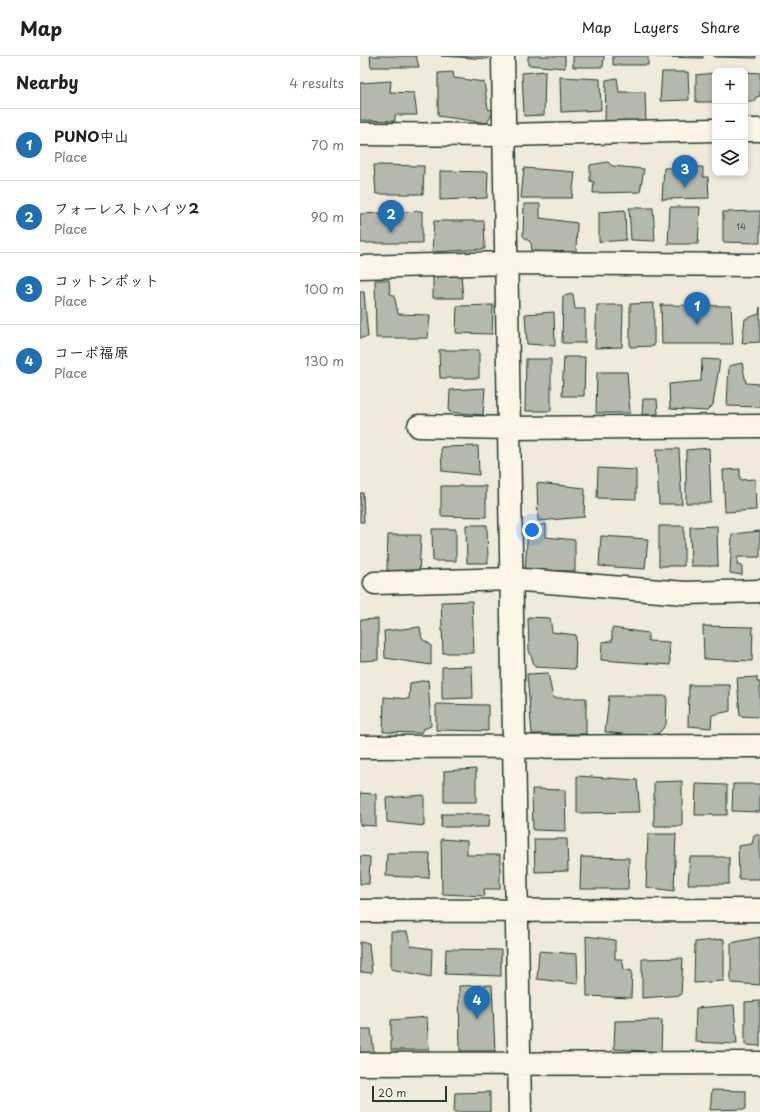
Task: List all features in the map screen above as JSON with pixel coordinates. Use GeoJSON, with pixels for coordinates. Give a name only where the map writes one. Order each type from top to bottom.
{"type":"FeatureCollection","features":[{"type":"Feature","properties":{"kind":"street"},"geometry":{"type":"LineString","coordinates":[[503,56],[520,1112]]}},
{"type":"Feature","properties":{"kind":"street"},"geometry":{"type":"LineString","coordinates":[[360,134],[504,135],[712,130]]}},
{"type":"Feature","properties":{"kind":"street"},"geometry":{"type":"LineString","coordinates":[[748,130],[760,130]]}},
{"type":"Feature","properties":{"kind":"street"},"geometry":{"type":"LineString","coordinates":[[360,267],[507,263],[760,265]]}},
{"type":"Feature","properties":{"kind":"street"},"geometry":{"type":"LineString","coordinates":[[419,426],[509,428],[760,426]]}},
{"type":"Feature","properties":{"kind":"street"},"geometry":{"type":"LineString","coordinates":[[376,583],[511,579],[685,593],[760,591]]}},
{"type":"Feature","properties":{"kind":"street"},"geometry":{"type":"LineString","coordinates":[[360,747],[760,746]]}},
{"type":"Feature","properties":{"kind":"street"},"geometry":{"type":"LineString","coordinates":[[360,911],[760,910]]}},
{"type":"Feature","properties":{"kind":"street"},"geometry":{"type":"LineString","coordinates":[[360,1064],[760,1063]]}},
{"type":"Feature","properties":{"kind":"building"},"geometry":{"type":"Polygon","coordinates":[[[370,56],[416,56],[419,67],[371,67],[370,56]]]}},
{"type":"Feature","properties":{"kind":"building"},"geometry":{"type":"Polygon","coordinates":[[[441,56],[489,56],[488,59],[441,56]]]}},
{"type":"Feature","properties":{"kind":"building"},"geometry":{"type":"Polygon","coordinates":[[[528,56],[565,56],[565,68],[528,65],[528,56]]]}},
{"type":"Feature","properties":{"kind":"building"},"geometry":{"type":"Polygon","coordinates":[[[573,56],[604,56],[603,67],[573,67],[573,56]]]}},
{"type":"Feature","properties":{"kind":"building"},"geometry":{"type":"Polygon","coordinates":[[[613,56],[648,56],[648,65],[613,65],[613,56]]]}},
{"type":"Feature","properties":{"kind":"building"},"geometry":{"type":"Polygon","coordinates":[[[703,56],[703,58],[655,57],[703,56]]]}},
{"type":"Feature","properties":{"kind":"building"},"geometry":{"type":"Polygon","coordinates":[[[756,56],[756,58],[714,57],[756,56]]]}},
{"type":"Feature","properties":{"kind":"building"},"geometry":{"type":"Polygon","coordinates":[[[545,71],[544,115],[524,116],[522,73],[545,71]]]}},
{"type":"Feature","properties":{"kind":"building"},"geometry":{"type":"Polygon","coordinates":[[[453,72],[454,78],[484,82],[488,109],[494,111],[487,123],[438,116],[438,73],[453,72]]]}},
{"type":"Feature","properties":{"kind":"building"},"geometry":{"type":"Polygon","coordinates":[[[662,72],[688,72],[689,100],[660,101],[662,72]]]}},
{"type":"Feature","properties":{"kind":"building"},"geometry":{"type":"Polygon","coordinates":[[[748,72],[760,73],[760,96],[756,97],[754,101],[748,101],[748,72]]]}},
{"type":"Feature","properties":{"kind":"building"},"geometry":{"type":"Polygon","coordinates":[[[712,73],[712,102],[696,102],[696,75],[712,73]]]}},
{"type":"Feature","properties":{"kind":"building"},"geometry":{"type":"Polygon","coordinates":[[[560,77],[600,79],[601,110],[561,112],[560,77]]]}},
{"type":"Feature","properties":{"kind":"building"},"geometry":{"type":"Polygon","coordinates":[[[617,78],[619,92],[645,92],[646,123],[605,121],[606,80],[617,78]]]}},
{"type":"Feature","properties":{"kind":"building"},"geometry":{"type":"Polygon","coordinates":[[[391,81],[390,92],[414,93],[417,115],[395,115],[395,121],[360,120],[360,83],[391,81]]]}},
{"type":"Feature","properties":{"kind":"building"},"geometry":{"type":"Polygon","coordinates":[[[608,162],[612,166],[644,169],[640,192],[593,193],[594,182],[590,181],[590,165],[608,162]]]}},
{"type":"Feature","properties":{"kind":"building"},"geometry":{"type":"Polygon","coordinates":[[[374,165],[424,166],[423,194],[376,194],[374,165]]]}},
{"type":"Feature","properties":{"kind":"building"},"geometry":{"type":"Polygon","coordinates":[[[703,167],[703,177],[708,177],[709,198],[662,199],[664,168],[703,167]]]}},
{"type":"Feature","properties":{"kind":"building"},"geometry":{"type":"Polygon","coordinates":[[[524,168],[575,172],[572,198],[521,198],[524,168]]]}},
{"type":"Feature","properties":{"kind":"building"},"geometry":{"type":"Polygon","coordinates":[[[440,171],[488,172],[487,198],[440,200],[440,171]]]}},
{"type":"Feature","properties":{"kind":"building"},"geometry":{"type":"Polygon","coordinates":[[[524,204],[540,204],[540,218],[577,223],[576,253],[532,251],[531,243],[523,236],[524,204]]]}},
{"type":"Feature","properties":{"kind":"building"},"geometry":{"type":"Polygon","coordinates":[[[670,207],[700,207],[698,244],[668,244],[670,207]]]}},
{"type":"Feature","properties":{"kind":"building"},"geometry":{"type":"Polygon","coordinates":[[[629,208],[653,208],[655,241],[631,240],[629,208]]]}},
{"type":"Feature","properties":{"kind":"building"},"geometry":{"type":"Polygon","coordinates":[[[625,210],[626,240],[599,242],[599,212],[625,210]]]}},
{"type":"Feature","properties":{"kind":"building"},"geometry":{"type":"Polygon","coordinates":[[[422,211],[422,243],[361,243],[360,214],[422,211]]]}},
{"type":"Feature","properties":{"kind":"building"},"geometry":{"type":"Polygon","coordinates":[[[760,211],[760,243],[723,242],[723,212],[760,211]]]}},
{"type":"Feature","properties":{"kind":"building"},"geometry":{"type":"Polygon","coordinates":[[[434,221],[484,221],[485,249],[432,252],[434,221]]]}},
{"type":"Feature","properties":{"kind":"building"},"geometry":{"type":"Polygon","coordinates":[[[461,275],[463,298],[433,298],[433,277],[461,275]]]}},
{"type":"Feature","properties":{"kind":"building"},"geometry":{"type":"Polygon","coordinates":[[[375,280],[389,280],[390,294],[394,295],[398,314],[430,315],[428,338],[376,338],[375,280]]]}},
{"type":"Feature","properties":{"kind":"building"},"geometry":{"type":"Polygon","coordinates":[[[360,292],[364,292],[368,337],[360,338],[360,292]]]}},
{"type":"Feature","properties":{"kind":"building"},"geometry":{"type":"Polygon","coordinates":[[[573,294],[575,309],[585,309],[585,343],[562,343],[563,296],[573,294]]]}},
{"type":"Feature","properties":{"kind":"building"},"geometry":{"type":"Polygon","coordinates":[[[654,303],[654,346],[630,347],[630,304],[654,303]]]}},
{"type":"Feature","properties":{"kind":"building"},"geometry":{"type":"Polygon","coordinates":[[[493,305],[492,334],[456,333],[457,306],[493,305]]]}},
{"type":"Feature","properties":{"kind":"building"},"geometry":{"type":"Polygon","coordinates":[[[597,305],[623,305],[622,347],[595,348],[597,305]]]}},
{"type":"Feature","properties":{"kind":"building"},"geometry":{"type":"Polygon","coordinates":[[[661,305],[731,306],[733,344],[662,344],[661,305]]]}},
{"type":"Feature","properties":{"kind":"building"},"geometry":{"type":"Polygon","coordinates":[[[760,307],[760,342],[742,343],[745,319],[759,314],[760,307]]]}},
{"type":"Feature","properties":{"kind":"building"},"geometry":{"type":"Polygon","coordinates":[[[554,312],[555,346],[527,344],[525,314],[554,312]]]}},
{"type":"Feature","properties":{"kind":"building"},"geometry":{"type":"Polygon","coordinates":[[[439,350],[479,350],[479,378],[440,378],[439,350]]]}},
{"type":"Feature","properties":{"kind":"building"},"geometry":{"type":"Polygon","coordinates":[[[564,357],[585,357],[584,396],[562,396],[564,357]]]}},
{"type":"Feature","properties":{"kind":"building"},"geometry":{"type":"Polygon","coordinates":[[[526,359],[551,359],[551,411],[525,411],[526,359]]]}},
{"type":"Feature","properties":{"kind":"building"},"geometry":{"type":"Polygon","coordinates":[[[702,359],[720,360],[713,405],[707,411],[670,409],[669,384],[701,381],[702,359]]]}},
{"type":"Feature","properties":{"kind":"building"},"geometry":{"type":"Polygon","coordinates":[[[742,363],[746,383],[760,384],[760,407],[727,406],[729,366],[742,363]]]}},
{"type":"Feature","properties":{"kind":"building"},"geometry":{"type":"Polygon","coordinates":[[[597,372],[627,372],[630,413],[596,413],[597,372]]]}},
{"type":"Feature","properties":{"kind":"building"},"geometry":{"type":"Polygon","coordinates":[[[485,388],[483,415],[449,412],[450,390],[485,388]]]}},
{"type":"Feature","properties":{"kind":"building"},"geometry":{"type":"Polygon","coordinates":[[[643,399],[657,399],[658,414],[642,415],[643,399]]]}},
{"type":"Feature","properties":{"kind":"building"},"geometry":{"type":"Polygon","coordinates":[[[478,446],[479,475],[442,471],[441,447],[478,446]]]}},
{"type":"Feature","properties":{"kind":"building"},"geometry":{"type":"Polygon","coordinates":[[[709,448],[711,503],[686,503],[686,450],[709,448]]]}},
{"type":"Feature","properties":{"kind":"building"},"geometry":{"type":"Polygon","coordinates":[[[656,449],[679,449],[682,504],[659,504],[656,449]]]}},
{"type":"Feature","properties":{"kind":"building"},"geometry":{"type":"Polygon","coordinates":[[[598,468],[636,470],[636,499],[597,498],[598,468]]]}},
{"type":"Feature","properties":{"kind":"building"},"geometry":{"type":"Polygon","coordinates":[[[740,469],[740,480],[755,479],[756,510],[725,512],[723,470],[740,469]]]}},
{"type":"Feature","properties":{"kind":"building"},"geometry":{"type":"Polygon","coordinates":[[[537,483],[585,488],[584,517],[538,521],[537,483]]]}},
{"type":"Feature","properties":{"kind":"building"},"geometry":{"type":"Polygon","coordinates":[[[441,486],[486,486],[486,517],[441,516],[441,486]]]}},
{"type":"Feature","properties":{"kind":"building"},"geometry":{"type":"Polygon","coordinates":[[[360,493],[363,493],[364,522],[360,522],[360,493]]]}},
{"type":"Feature","properties":{"kind":"building"},"geometry":{"type":"Polygon","coordinates":[[[546,524],[546,537],[575,540],[575,571],[525,570],[528,528],[546,524]]]}},
{"type":"Feature","properties":{"kind":"building"},"geometry":{"type":"Polygon","coordinates":[[[466,525],[487,525],[488,563],[467,563],[466,525]]]}},
{"type":"Feature","properties":{"kind":"building"},"geometry":{"type":"Polygon","coordinates":[[[659,526],[684,526],[684,566],[659,566],[659,526]]]}},
{"type":"Feature","properties":{"kind":"building"},"geometry":{"type":"Polygon","coordinates":[[[717,526],[718,566],[691,566],[690,527],[717,526]]]}},
{"type":"Feature","properties":{"kind":"building"},"geometry":{"type":"Polygon","coordinates":[[[432,529],[456,529],[456,561],[433,561],[432,529]]]}},
{"type":"Feature","properties":{"kind":"building"},"geometry":{"type":"Polygon","coordinates":[[[760,531],[760,557],[738,557],[737,565],[742,566],[742,575],[730,573],[732,534],[760,531]]]}},
{"type":"Feature","properties":{"kind":"building"},"geometry":{"type":"Polygon","coordinates":[[[388,535],[421,535],[419,575],[387,570],[388,535]]]}},
{"type":"Feature","properties":{"kind":"building"},"geometry":{"type":"Polygon","coordinates":[[[601,536],[648,539],[645,569],[599,566],[601,536]]]}},
{"type":"Feature","properties":{"kind":"building"},"geometry":{"type":"Polygon","coordinates":[[[472,601],[474,653],[443,653],[441,602],[472,601]]]}},
{"type":"Feature","properties":{"kind":"building"},"geometry":{"type":"Polygon","coordinates":[[[528,617],[550,618],[552,632],[576,635],[575,669],[535,667],[529,650],[528,617]]]}},
{"type":"Feature","properties":{"kind":"building"},"geometry":{"type":"Polygon","coordinates":[[[378,619],[378,660],[360,661],[360,620],[378,619]]]}},
{"type":"Feature","properties":{"kind":"building"},"geometry":{"type":"Polygon","coordinates":[[[703,626],[753,627],[752,661],[704,659],[703,626]]]}},
{"type":"Feature","properties":{"kind":"building"},"geometry":{"type":"Polygon","coordinates":[[[420,627],[422,639],[431,645],[431,665],[385,658],[384,631],[420,627]]]}},
{"type":"Feature","properties":{"kind":"building"},"geometry":{"type":"Polygon","coordinates":[[[612,628],[648,633],[648,641],[669,642],[670,665],[601,660],[602,642],[612,641],[612,628]]]}},
{"type":"Feature","properties":{"kind":"building"},"geometry":{"type":"Polygon","coordinates":[[[472,666],[473,698],[442,699],[442,667],[472,666]]]}},
{"type":"Feature","properties":{"kind":"building"},"geometry":{"type":"Polygon","coordinates":[[[548,673],[553,698],[586,698],[586,734],[532,734],[527,674],[548,673]]]}},
{"type":"Feature","properties":{"kind":"building"},"geometry":{"type":"Polygon","coordinates":[[[757,677],[757,682],[760,682],[760,717],[740,716],[737,678],[757,677]]]}},
{"type":"Feature","properties":{"kind":"building"},"geometry":{"type":"Polygon","coordinates":[[[428,680],[431,726],[423,729],[421,733],[383,732],[384,697],[409,699],[410,683],[428,680]]]}},
{"type":"Feature","properties":{"kind":"building"},"geometry":{"type":"Polygon","coordinates":[[[689,685],[730,685],[730,711],[712,715],[711,728],[688,726],[689,685]]]}},
{"type":"Feature","properties":{"kind":"building"},"geometry":{"type":"Polygon","coordinates":[[[609,696],[667,696],[666,725],[658,734],[630,735],[605,732],[609,696]]]}},
{"type":"Feature","properties":{"kind":"building"},"geometry":{"type":"Polygon","coordinates":[[[436,704],[488,705],[488,731],[436,730],[436,704]]]}},
{"type":"Feature","properties":{"kind":"building"},"geometry":{"type":"Polygon","coordinates":[[[476,769],[476,802],[444,802],[444,771],[476,769]]]}},
{"type":"Feature","properties":{"kind":"building"},"geometry":{"type":"Polygon","coordinates":[[[577,776],[637,780],[640,812],[577,813],[577,776]]]}},
{"type":"Feature","properties":{"kind":"building"},"geometry":{"type":"Polygon","coordinates":[[[682,781],[682,826],[654,826],[654,782],[682,781]]]}},
{"type":"Feature","properties":{"kind":"building"},"geometry":{"type":"Polygon","coordinates":[[[696,784],[727,785],[727,815],[695,815],[696,784]]]}},
{"type":"Feature","properties":{"kind":"building"},"geometry":{"type":"Polygon","coordinates":[[[733,784],[760,784],[760,812],[732,811],[733,784]]]}},
{"type":"Feature","properties":{"kind":"building"},"geometry":{"type":"Polygon","coordinates":[[[532,789],[565,790],[566,831],[533,830],[532,789]]]}},
{"type":"Feature","properties":{"kind":"building"},"geometry":{"type":"Polygon","coordinates":[[[360,793],[376,794],[376,826],[360,825],[360,793]]]}},
{"type":"Feature","properties":{"kind":"building"},"geometry":{"type":"Polygon","coordinates":[[[424,795],[424,826],[387,822],[386,798],[424,795]]]}},
{"type":"Feature","properties":{"kind":"building"},"geometry":{"type":"Polygon","coordinates":[[[442,814],[490,814],[489,827],[441,827],[442,814]]]}},
{"type":"Feature","properties":{"kind":"building"},"geometry":{"type":"Polygon","coordinates":[[[648,834],[676,834],[674,891],[646,887],[648,834]]]}},
{"type":"Feature","properties":{"kind":"building"},"geometry":{"type":"Polygon","coordinates":[[[754,835],[760,835],[760,879],[739,879],[738,846],[752,844],[754,835]]]}},
{"type":"Feature","properties":{"kind":"building"},"geometry":{"type":"Polygon","coordinates":[[[441,839],[467,841],[467,855],[500,855],[500,889],[484,889],[485,896],[442,894],[441,839]]]}},
{"type":"Feature","properties":{"kind":"building"},"geometry":{"type":"Polygon","coordinates":[[[534,839],[567,839],[568,871],[535,872],[534,839]]]}},
{"type":"Feature","properties":{"kind":"building"},"geometry":{"type":"Polygon","coordinates":[[[387,853],[430,853],[429,878],[386,876],[387,853]]]}},
{"type":"Feature","properties":{"kind":"building"},"geometry":{"type":"Polygon","coordinates":[[[360,856],[370,857],[369,884],[360,884],[360,856]]]}},
{"type":"Feature","properties":{"kind":"building"},"geometry":{"type":"Polygon","coordinates":[[[581,857],[629,858],[628,889],[580,889],[581,857]]]}},
{"type":"Feature","properties":{"kind":"building"},"geometry":{"type":"Polygon","coordinates":[[[690,857],[729,857],[729,884],[688,884],[690,857]]]}},
{"type":"Feature","properties":{"kind":"building"},"geometry":{"type":"Polygon","coordinates":[[[391,932],[407,932],[411,946],[432,949],[431,977],[391,969],[391,932]]]}},
{"type":"Feature","properties":{"kind":"building"},"geometry":{"type":"Polygon","coordinates":[[[586,936],[615,940],[615,959],[622,959],[624,969],[632,971],[631,998],[587,996],[586,936]]]}},
{"type":"Feature","properties":{"kind":"building"},"geometry":{"type":"Polygon","coordinates":[[[760,937],[760,985],[731,983],[731,943],[760,937]]]}},
{"type":"Feature","properties":{"kind":"building"},"geometry":{"type":"Polygon","coordinates":[[[724,939],[724,981],[694,983],[695,942],[724,939]]]}},
{"type":"Feature","properties":{"kind":"building"},"geometry":{"type":"Polygon","coordinates":[[[360,942],[369,943],[372,973],[360,972],[360,942]]]}},
{"type":"Feature","properties":{"kind":"building"},"geometry":{"type":"Polygon","coordinates":[[[446,949],[501,950],[501,976],[445,974],[446,949]]]}},
{"type":"Feature","properties":{"kind":"building"},"geometry":{"type":"Polygon","coordinates":[[[539,951],[577,954],[578,984],[537,979],[539,951]]]}},
{"type":"Feature","properties":{"kind":"building"},"geometry":{"type":"Polygon","coordinates":[[[683,958],[681,995],[642,998],[642,959],[683,958]]]}},
{"type":"Feature","properties":{"kind":"building"},"geometry":{"type":"Polygon","coordinates":[[[492,985],[495,1051],[460,1051],[459,986],[492,985]]]}},
{"type":"Feature","properties":{"kind":"building"},"geometry":{"type":"Polygon","coordinates":[[[760,1001],[760,1046],[745,1045],[745,1002],[760,1001]]]}},
{"type":"Feature","properties":{"kind":"building"},"geometry":{"type":"Polygon","coordinates":[[[734,1005],[737,1044],[695,1042],[696,1008],[734,1005]]]}},
{"type":"Feature","properties":{"kind":"building"},"geometry":{"type":"Polygon","coordinates":[[[427,1017],[429,1050],[391,1050],[391,1020],[427,1017]]]}},
{"type":"Feature","properties":{"kind":"building"},"geometry":{"type":"Polygon","coordinates":[[[662,1020],[661,1052],[614,1049],[615,1021],[662,1020]]]}},
{"type":"Feature","properties":{"kind":"building"},"geometry":{"type":"Polygon","coordinates":[[[360,1029],[371,1029],[374,1054],[360,1054],[360,1029]]]}},
{"type":"Feature","properties":{"kind":"building"},"geometry":{"type":"Polygon","coordinates":[[[712,1090],[746,1091],[746,1109],[710,1110],[712,1090]]]}},
{"type":"Feature","properties":{"kind":"building"},"geometry":{"type":"Polygon","coordinates":[[[490,1092],[490,1112],[454,1112],[455,1093],[490,1092]]]}},
{"type":"Feature","properties":{"kind":"place","name":"コットンポット"},"geometry":{"type":"Point","coordinates":[685,188]}},
{"type":"Feature","properties":{"kind":"place","name":"フォーレストハイツ2"},"geometry":{"type":"Point","coordinates":[391,233]}},
{"type":"Feature","properties":{"kind":"place","name":"PUNO中山"},"geometry":{"type":"Point","coordinates":[697,325]}},
{"type":"Feature","properties":{"kind":"place","name":"コーポ福原"},"geometry":{"type":"Point","coordinates":[477,1019]}}]}
